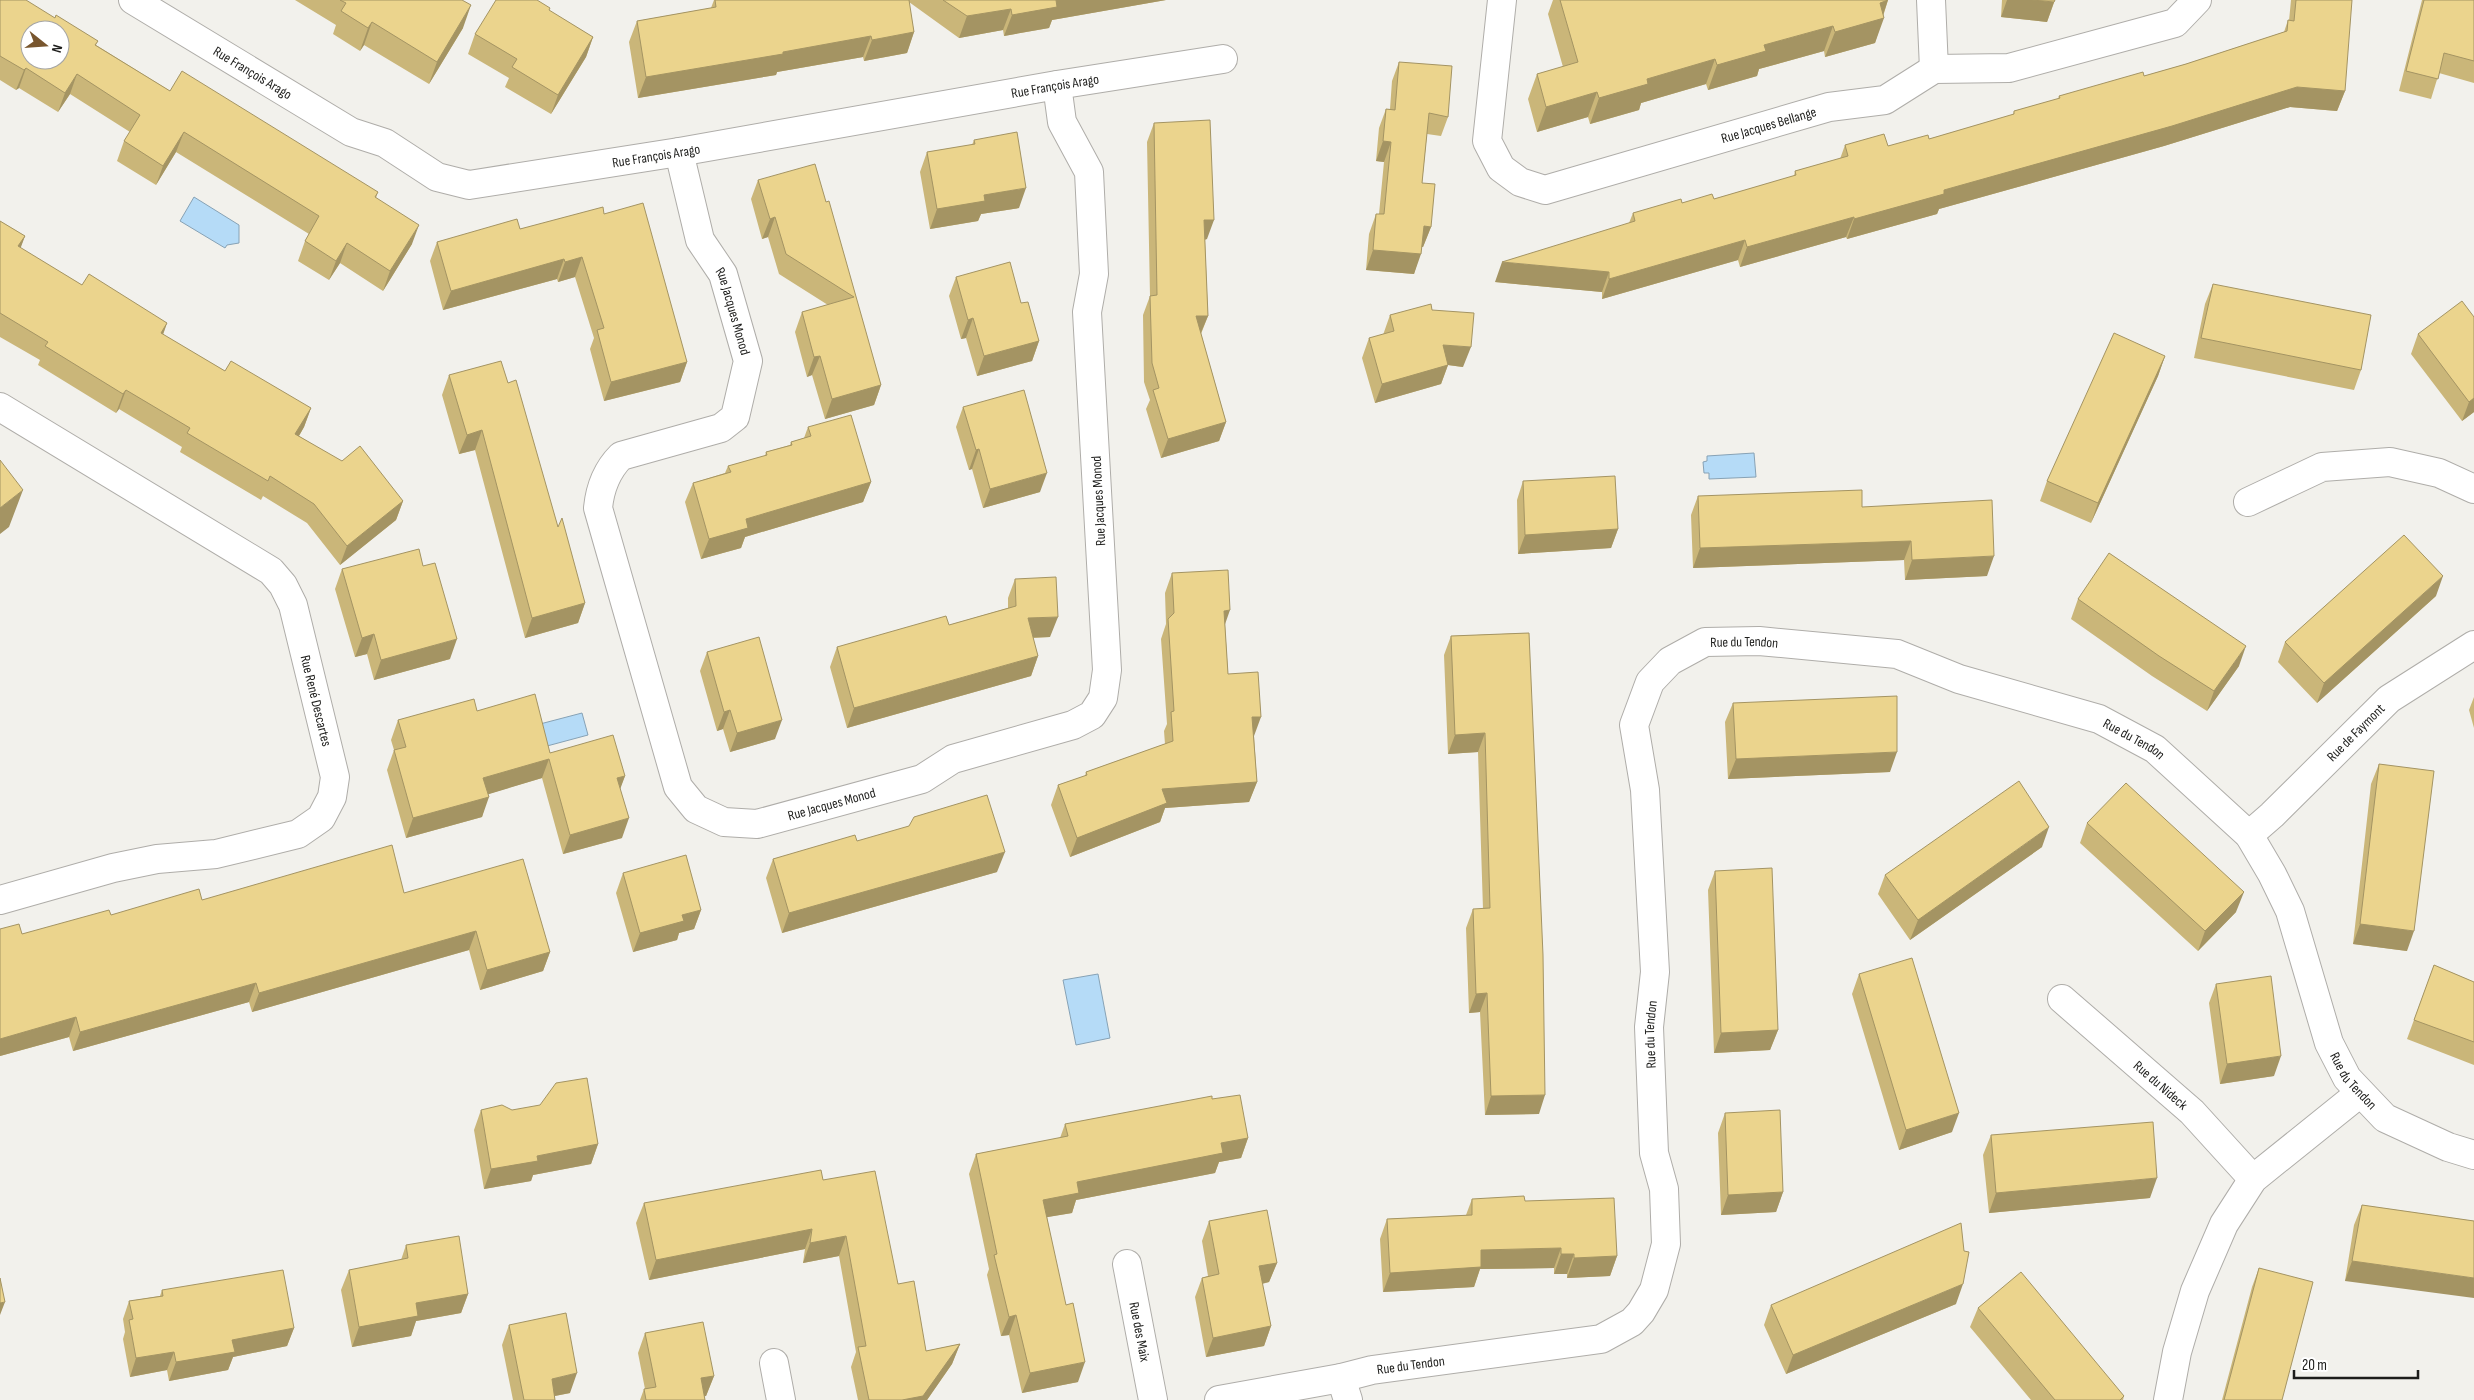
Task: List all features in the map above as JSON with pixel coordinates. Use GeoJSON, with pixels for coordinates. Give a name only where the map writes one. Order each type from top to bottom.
{"type":"FeatureCollection","features":[{"type":"Feature","properties":{"kind":"street","name":"Rue François Arago"},"geometry":{"type":"LineString","coordinates":[[133,0],[351,132],[385,143],[437,177],[469,185],[679,152],[1057,85],[1223,59]]}},
{"type":"Feature","properties":{"kind":"street","name":"Rue Jacques Bellange"},"geometry":{"type":"LineString","coordinates":[[1502,0],[1487,142],[1501,168],[1520,182],[1545,190],[1829,107],[1885,100],[1934,69]]}},
{"type":"Feature","properties":{"kind":"street"},"geometry":{"type":"LineString","coordinates":[[1931,0],[1934,69],[2008,68],[2175,23],[2197,0]]}},
{"type":"Feature","properties":{"kind":"street","name":"Rue Jacques Monod"},"geometry":{"type":"LineString","coordinates":[[679,152],[700,240],[723,274],[748,362],[740,398],[735,417],[721,428],[621,456],[611,466],[599,491],[598,508],[678,787],[696,810],[724,822],[757,824],[922,779],[953,759],[1073,725],[1092,715],[1103,698],[1107,670],[1087,312],[1094,274],[1089,172],[1062,122],[1057,85]]}},
{"type":"Feature","properties":{"kind":"street","name":"Rue René Descartes"},"geometry":{"type":"LineString","coordinates":[[0,407],[271,571],[283,585],[292,605],[336,777],[332,797],[322,818],[298,834],[216,854],[157,859],[113,868],[0,900]]}},
{"type":"Feature","properties":{"kind":"street"},"geometry":{"type":"LineString","coordinates":[[2248,502],[2322,467],[2390,462],[2439,473],[2474,489]]}},
{"type":"Feature","properties":{"kind":"street","name":"Rue du Tendon"},"geometry":{"type":"LineString","coordinates":[[1345,1389],[1372,1370],[1601,1339],[1632,1322],[1654,1290],[1666,1244],[1664,1189],[1654,1153],[1650,1028],[1655,972],[1646,790],[1634,725],[1650,682],[1670,661],[1705,642],[1759,641],[1896,654],[1959,679],[2099,719],[2155,749],[2249,835],[2290,911],[2329,1042],[2347,1078],[2385,1118],[2448,1147],[2474,1155]]}},
{"type":"Feature","properties":{"kind":"street","name":"Rue de Faymont"},"geometry":{"type":"LineString","coordinates":[[2249,835],[2272,815],[2389,699],[2474,645]]}},
{"type":"Feature","properties":{"kind":"street","name":"Rue du Nideck"},"geometry":{"type":"LineString","coordinates":[[2062,999],[2192,1112],[2253,1179]]}},
{"type":"Feature","properties":{"kind":"street"},"geometry":{"type":"LineString","coordinates":[[2168,1400],[2177,1352],[2195,1291],[2224,1224],[2253,1179],[2360,1093]]}},
{"type":"Feature","properties":{"kind":"street","name":"Rue des Maix"},"geometry":{"type":"LineString","coordinates":[[1127,1264],[1153,1400]]}},
{"type":"Feature","properties":{"kind":"street"},"geometry":{"type":"LineString","coordinates":[[774,1363],[781,1400]]}},
{"type":"Feature","properties":{"kind":"street"},"geometry":{"type":"LineString","coordinates":[[1219,1400],[1345,1389]]}},
{"type":"Feature","properties":{"kind":"water"},"geometry":{"type":"Polygon","coordinates":[[[194,197],[239,225],[239,243],[227,245],[225,248],[180,221],[194,197]]]}},
{"type":"Feature","properties":{"kind":"water"},"geometry":{"type":"Polygon","coordinates":[[[1754,453],[1756,477],[1709,479],[1709,473],[1704,473],[1703,462],[1707,461],[1707,456],[1754,453]]]}},
{"type":"Feature","properties":{"kind":"water"},"geometry":{"type":"Polygon","coordinates":[[[582,713],[588,735],[547,746],[540,724],[582,713]]]}},
{"type":"Feature","properties":{"kind":"water"},"geometry":{"type":"Polygon","coordinates":[[[1098,974],[1110,1038],[1076,1045],[1063,980],[1098,974]]]}},
{"type":"Feature","properties":{"kind":"building"},"geometry":{"type":"Polygon","coordinates":[[[0,0],[26,0],[55,18],[56,15],[64,20],[20,20],[20,68],[0,56],[0,0]]]}},
{"type":"Feature","properties":{"kind":"building"},"geometry":{"type":"Polygon","coordinates":[[[340,0],[462,0],[471,5],[437,62],[372,22],[368,28],[341,11],[346,3],[340,0]]]}},
{"type":"Feature","properties":{"kind":"building"},"geometry":{"type":"Polygon","coordinates":[[[496,0],[537,0],[550,8],[549,10],[593,37],[558,95],[512,67],[517,59],[475,34],[496,0]]]}},
{"type":"Feature","properties":{"kind":"building"},"geometry":{"type":"Polygon","coordinates":[[[715,0],[909,0],[914,32],[872,40],[871,36],[783,52],[783,54],[646,77],[637,21],[716,7],[715,0]]]}},
{"type":"Feature","properties":{"kind":"building"},"geometry":{"type":"Polygon","coordinates":[[[943,0],[1056,0],[1057,7],[1012,15],[1011,9],[967,16],[943,0]]]}},
{"type":"Feature","properties":{"kind":"building"},"geometry":{"type":"Polygon","coordinates":[[[1560,0],[1888,0],[1880,3],[1884,18],[1835,32],[1833,26],[1764,45],[1766,51],[1717,65],[1715,59],[1647,79],[1648,84],[1599,98],[1597,92],[1546,107],[1537,74],[1578,62],[1560,0]]]}},
{"type":"Feature","properties":{"kind":"building"},"geometry":{"type":"Polygon","coordinates":[[[2032,0],[2055,0],[2054,2],[2032,0]]]}},
{"type":"Feature","properties":{"kind":"building"},"geometry":{"type":"Polygon","coordinates":[[[2296,0],[2352,0],[2345,91],[2297,87],[2172,126],[1944,190],[1944,194],[1747,247],[1745,240],[1609,279],[1609,272],[1502,262],[1635,221],[1633,213],[1681,199],[1682,203],[1712,194],[1714,199],[1796,175],[1795,171],[1848,156],[1845,145],[1884,134],[1888,146],[1928,135],[1929,139],[2014,114],[2014,111],[2060,98],[2059,96],[2143,72],[2144,76],[2287,31],[2288,20],[2294,21],[2296,0]]]}},
{"type":"Feature","properties":{"kind":"building"},"geometry":{"type":"Polygon","coordinates":[[[2424,0],[2474,0],[2474,61],[2444,53],[2438,79],[2406,71],[2424,0]]]}},
{"type":"Feature","properties":{"kind":"building"},"geometry":{"type":"Polygon","coordinates":[[[70,24],[98,41],[95,45],[170,91],[182,71],[378,192],[375,197],[419,225],[390,271],[347,243],[336,261],[305,241],[319,216],[184,132],[163,166],[124,141],[140,115],[77,74],[65,93],[29,70],[70,70],[70,24]]]}},
{"type":"Feature","properties":{"kind":"building"},"geometry":{"type":"Polygon","coordinates":[[[1399,62],[1452,66],[1448,117],[1429,113],[1422,183],[1435,184],[1431,227],[1424,226],[1421,254],[1373,250],[1376,214],[1384,214],[1391,142],[1383,141],[1386,109],[1395,110],[1399,62]]]}},
{"type":"Feature","properties":{"kind":"building"},"geometry":{"type":"Polygon","coordinates":[[[1210,120],[1214,220],[1204,220],[1208,316],[1196,316],[1226,422],[1168,439],[1153,390],[1159,388],[1152,363],[1150,296],[1157,295],[1154,123],[1210,120]]]}},
{"type":"Feature","properties":{"kind":"building"},"geometry":{"type":"Polygon","coordinates":[[[1017,132],[1026,188],[984,195],[985,201],[937,209],[927,152],[975,144],[974,140],[1017,132]]]}},
{"type":"Feature","properties":{"kind":"building"},"geometry":{"type":"Polygon","coordinates":[[[815,164],[826,202],[829,201],[881,385],[832,399],[820,356],[814,357],[802,312],[854,297],[786,254],[775,217],[770,219],[758,180],[815,164]]]}},
{"type":"Feature","properties":{"kind":"building"},"geometry":{"type":"Polygon","coordinates":[[[643,203],[687,362],[611,382],[597,330],[604,328],[582,257],[565,262],[564,259],[451,291],[437,242],[517,219],[520,229],[603,207],[604,214],[643,203]]]}},
{"type":"Feature","properties":{"kind":"building"},"geometry":{"type":"Polygon","coordinates":[[[0,221],[25,236],[18,246],[82,285],[89,274],[167,323],[161,333],[225,371],[231,361],[311,408],[295,434],[342,461],[360,446],[403,501],[347,546],[314,504],[270,476],[268,481],[187,433],[190,428],[126,390],[123,394],[45,346],[48,342],[0,313],[0,221]]]}},
{"type":"Feature","properties":{"kind":"building"},"geometry":{"type":"Polygon","coordinates":[[[1010,262],[1021,303],[1028,302],[1039,341],[984,356],[973,318],[968,320],[956,277],[1010,262]]]}},
{"type":"Feature","properties":{"kind":"building"},"geometry":{"type":"Polygon","coordinates":[[[2213,284],[2371,315],[2361,370],[2201,338],[2213,284]]]}},
{"type":"Feature","properties":{"kind":"building"},"geometry":{"type":"Polygon","coordinates":[[[2462,301],[2474,317],[2474,398],[2469,402],[2418,334],[2462,301]]]}},
{"type":"Feature","properties":{"kind":"building"},"geometry":{"type":"Polygon","coordinates":[[[1431,304],[1432,310],[1474,313],[1471,347],[1443,345],[1448,365],[1382,384],[1369,338],[1394,331],[1390,315],[1431,304]]]}},
{"type":"Feature","properties":{"kind":"building"},"geometry":{"type":"Polygon","coordinates":[[[2114,333],[2165,356],[2098,503],[2047,481],[2114,333]]]}},
{"type":"Feature","properties":{"kind":"building"},"geometry":{"type":"Polygon","coordinates":[[[501,361],[508,383],[516,380],[558,527],[562,518],[585,603],[532,618],[482,430],[467,435],[449,375],[501,361]]]}},
{"type":"Feature","properties":{"kind":"building"},"geometry":{"type":"Polygon","coordinates":[[[1024,390],[1047,473],[990,489],[979,449],[976,450],[963,407],[1024,390]]]}},
{"type":"Feature","properties":{"kind":"building"},"geometry":{"type":"Polygon","coordinates":[[[851,415],[871,482],[746,519],[748,528],[709,539],[693,483],[731,472],[728,466],[767,455],[766,452],[792,445],[791,442],[811,436],[808,427],[851,415]]]}},
{"type":"Feature","properties":{"kind":"building"},"geometry":{"type":"Polygon","coordinates":[[[0,460],[23,490],[0,508],[0,460]]]}},
{"type":"Feature","properties":{"kind":"building"},"geometry":{"type":"Polygon","coordinates":[[[1615,476],[1618,529],[1525,535],[1523,481],[1615,476]]]}},
{"type":"Feature","properties":{"kind":"building"},"geometry":{"type":"Polygon","coordinates":[[[1862,490],[1862,507],[1992,500],[1994,556],[1912,560],[1911,541],[1700,548],[1698,496],[1862,490]]]}},
{"type":"Feature","properties":{"kind":"building"},"geometry":{"type":"Polygon","coordinates":[[[2404,535],[2443,576],[2324,683],[2285,642],[2404,535]]]}},
{"type":"Feature","properties":{"kind":"building"},"geometry":{"type":"Polygon","coordinates":[[[419,549],[423,566],[435,563],[457,639],[381,660],[374,634],[362,638],[342,569],[419,549]]]}},
{"type":"Feature","properties":{"kind":"building"},"geometry":{"type":"Polygon","coordinates":[[[2109,553],[2246,646],[2214,691],[2159,656],[2078,599],[2109,553]]]}},
{"type":"Feature","properties":{"kind":"building"},"geometry":{"type":"Polygon","coordinates":[[[1228,570],[1230,610],[1224,611],[1228,674],[1258,672],[1261,717],[1252,717],[1257,782],[1162,789],[1167,803],[1077,838],[1058,785],[1087,775],[1086,772],[1173,741],[1171,712],[1174,711],[1168,619],[1174,613],[1172,573],[1228,570]]]}},
{"type":"Feature","properties":{"kind":"building"},"geometry":{"type":"Polygon","coordinates":[[[1056,577],[1058,617],[1028,618],[1038,656],[854,708],[837,647],[946,616],[949,625],[1016,606],[1015,579],[1056,577]]]}},
{"type":"Feature","properties":{"kind":"building"},"geometry":{"type":"Polygon","coordinates":[[[1529,633],[1543,955],[1545,1095],[1491,1096],[1487,993],[1476,994],[1473,909],[1490,908],[1485,733],[1455,735],[1451,636],[1529,633]]]}},
{"type":"Feature","properties":{"kind":"building"},"geometry":{"type":"Polygon","coordinates":[[[759,637],[782,720],[737,733],[730,710],[724,712],[707,652],[759,637]]]}},
{"type":"Feature","properties":{"kind":"building"},"geometry":{"type":"Polygon","coordinates":[[[535,694],[550,753],[613,735],[625,776],[617,778],[629,818],[570,835],[549,759],[483,778],[489,797],[413,818],[394,750],[406,747],[398,720],[474,699],[477,711],[535,694]]]}},
{"type":"Feature","properties":{"kind":"building"},"geometry":{"type":"Polygon","coordinates":[[[1897,696],[1897,752],[1736,759],[1733,703],[1897,696]]]}},
{"type":"Feature","properties":{"kind":"building"},"geometry":{"type":"Polygon","coordinates":[[[2379,764],[2434,771],[2414,931],[2360,924],[2379,764]]]}},
{"type":"Feature","properties":{"kind":"building"},"geometry":{"type":"Polygon","coordinates":[[[2019,781],[2049,827],[1918,920],[1885,875],[2019,781]]]}},
{"type":"Feature","properties":{"kind":"building"},"geometry":{"type":"Polygon","coordinates":[[[2126,783],[2244,892],[2205,931],[2087,823],[2126,783]]]}},
{"type":"Feature","properties":{"kind":"building"},"geometry":{"type":"Polygon","coordinates":[[[987,795],[1005,852],[789,913],[773,859],[855,835],[857,841],[909,826],[914,817],[987,795]]]}},
{"type":"Feature","properties":{"kind":"building"},"geometry":{"type":"Polygon","coordinates":[[[392,845],[404,893],[523,859],[550,952],[487,970],[476,931],[259,993],[256,983],[80,1032],[76,1017],[0,1039],[0,929],[19,924],[22,934],[109,910],[111,915],[199,889],[202,900],[392,845]]]}},
{"type":"Feature","properties":{"kind":"building"},"geometry":{"type":"Polygon","coordinates":[[[686,855],[701,910],[682,915],[684,921],[640,933],[623,873],[686,855]]]}},
{"type":"Feature","properties":{"kind":"building"},"geometry":{"type":"Polygon","coordinates":[[[1772,868],[1778,1030],[1721,1033],[1715,871],[1772,868]]]}},
{"type":"Feature","properties":{"kind":"building"},"geometry":{"type":"Polygon","coordinates":[[[1912,958],[1959,1113],[1906,1130],[1859,974],[1912,958]]]}},
{"type":"Feature","properties":{"kind":"building"},"geometry":{"type":"Polygon","coordinates":[[[2434,965],[2474,982],[2474,1042],[2414,1020],[2434,965]]]}},
{"type":"Feature","properties":{"kind":"building"},"geometry":{"type":"Polygon","coordinates":[[[2271,976],[2281,1056],[2227,1064],[2216,984],[2271,976]]]}},
{"type":"Feature","properties":{"kind":"building"},"geometry":{"type":"Polygon","coordinates":[[[587,1078],[598,1144],[537,1156],[538,1161],[491,1169],[481,1110],[502,1105],[512,1110],[540,1105],[556,1083],[587,1078]]]}},
{"type":"Feature","properties":{"kind":"building"},"geometry":{"type":"Polygon","coordinates":[[[1240,1095],[1248,1138],[1221,1143],[1223,1153],[1077,1182],[1079,1193],[1043,1200],[1066,1305],[1073,1303],[1085,1362],[1030,1373],[1016,1315],[1009,1317],[994,1255],[997,1254],[976,1154],[1068,1136],[1065,1124],[1212,1096],[1212,1099],[1240,1095]]]}},
{"type":"Feature","properties":{"kind":"building"},"geometry":{"type":"Polygon","coordinates":[[[1780,1110],[1783,1192],[1728,1195],[1725,1113],[1780,1110]]]}},
{"type":"Feature","properties":{"kind":"building"},"geometry":{"type":"Polygon","coordinates":[[[2153,1122],[2157,1178],[1996,1193],[1991,1135],[2153,1122]]]}},
{"type":"Feature","properties":{"kind":"building"},"geometry":{"type":"Polygon","coordinates":[[[821,1170],[823,1180],[875,1171],[898,1284],[914,1281],[926,1351],[960,1344],[923,1396],[902,1400],[869,1400],[858,1347],[866,1346],[846,1236],[810,1243],[812,1229],[656,1260],[644,1203],[821,1170]]]}},
{"type":"Feature","properties":{"kind":"building"},"geometry":{"type":"Polygon","coordinates":[[[1524,1196],[1525,1201],[1614,1198],[1617,1256],[1574,1258],[1574,1254],[1561,1254],[1561,1248],[1481,1250],[1481,1267],[1390,1273],[1387,1219],[1472,1215],[1472,1199],[1524,1196]]]}},
{"type":"Feature","properties":{"kind":"building"},"geometry":{"type":"Polygon","coordinates":[[[2362,1205],[2474,1221],[2474,1278],[2352,1261],[2362,1205]]]}},
{"type":"Feature","properties":{"kind":"building"},"geometry":{"type":"Polygon","coordinates":[[[1267,1210],[1277,1263],[1259,1266],[1271,1326],[1213,1338],[1202,1278],[1219,1274],[1209,1221],[1267,1210]]]}},
{"type":"Feature","properties":{"kind":"building"},"geometry":{"type":"Polygon","coordinates":[[[1961,1223],[1964,1251],[1969,1252],[1963,1284],[1793,1355],[1771,1305],[1961,1223]]]}},
{"type":"Feature","properties":{"kind":"building"},"geometry":{"type":"Polygon","coordinates":[[[459,1236],[468,1294],[416,1303],[418,1316],[359,1327],[349,1270],[408,1258],[406,1245],[459,1236]]]}},
{"type":"Feature","properties":{"kind":"building"},"geometry":{"type":"Polygon","coordinates":[[[2259,1268],[2313,1282],[2282,1400],[2224,1400],[2259,1268]]]}},
{"type":"Feature","properties":{"kind":"building"},"geometry":{"type":"Polygon","coordinates":[[[283,1270],[294,1328],[232,1340],[235,1352],[176,1362],[174,1352],[136,1358],[129,1320],[133,1319],[129,1301],[163,1296],[162,1290],[283,1270]]]}},
{"type":"Feature","properties":{"kind":"building"},"geometry":{"type":"Polygon","coordinates":[[[2021,1272],[2124,1396],[2120,1400],[2055,1400],[1978,1308],[2021,1272]]]}},
{"type":"Feature","properties":{"kind":"building"},"geometry":{"type":"Polygon","coordinates":[[[0,1278],[5,1302],[0,1303],[0,1278]]]}},
{"type":"Feature","properties":{"kind":"building"},"geometry":{"type":"Polygon","coordinates":[[[566,1313],[577,1373],[552,1379],[555,1400],[524,1400],[509,1325],[566,1313]]]}},
{"type":"Feature","properties":{"kind":"building"},"geometry":{"type":"Polygon","coordinates":[[[703,1322],[714,1376],[701,1378],[705,1400],[646,1400],[644,1389],[656,1387],[645,1333],[703,1322]]]}}]}
